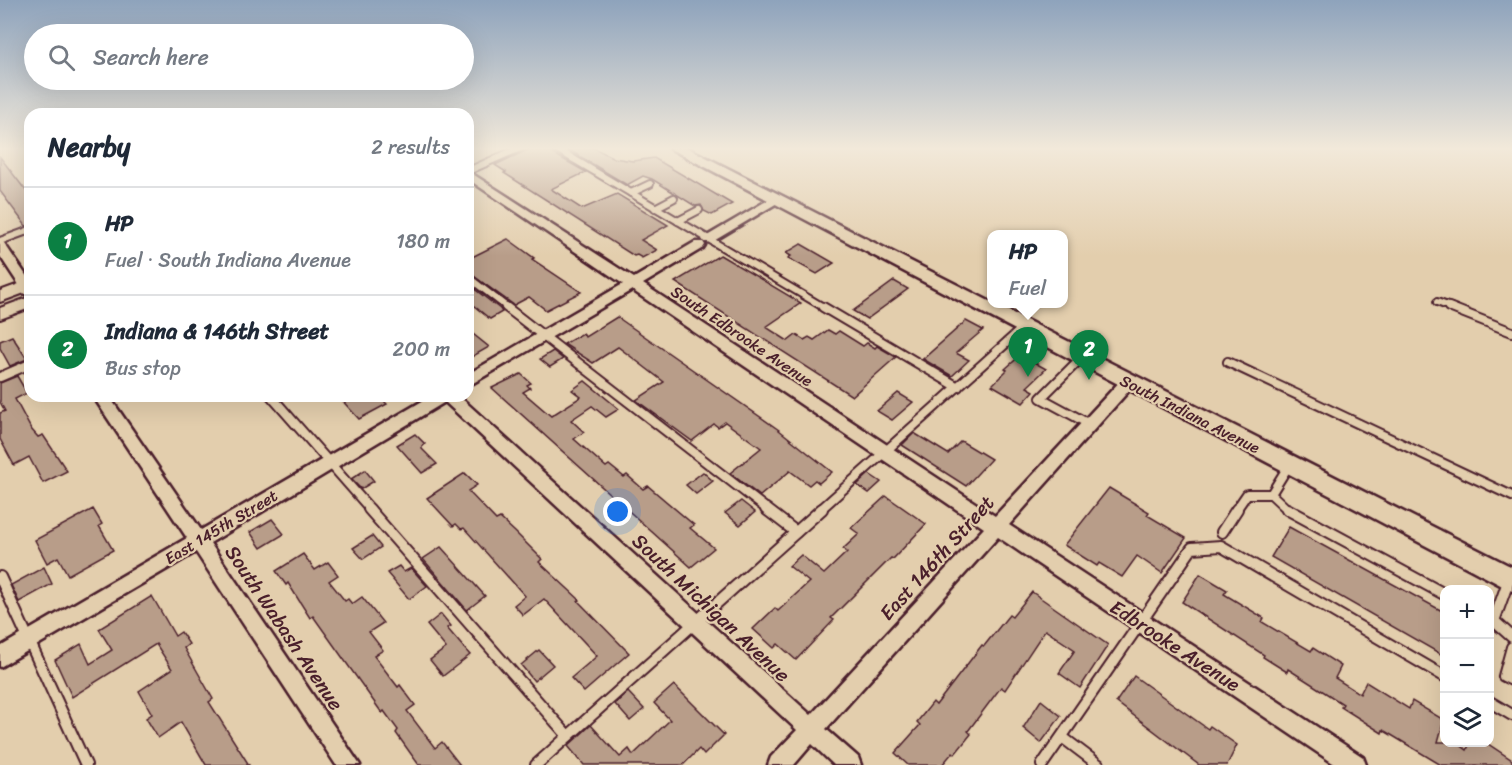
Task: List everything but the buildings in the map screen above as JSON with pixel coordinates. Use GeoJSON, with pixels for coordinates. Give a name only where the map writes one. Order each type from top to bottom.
{"type":"FeatureCollection","features":[{"type":"Feature","properties":{"kind":"main road","name":"South Indiana Avenue"},"geometry":{"type":"LineString","coordinates":[[744,184],[1510,580]]}},
{"type":"Feature","properties":{"kind":"street","name":"South Edbrooke Avenue"},"geometry":{"type":"LineString","coordinates":[[484,184],[996,527]]}},
{"type":"Feature","properties":{"kind":"street"},"geometry":{"type":"LineString","coordinates":[[474,377],[775,200]]}},
{"type":"Feature","properties":{"kind":"street"},"geometry":{"type":"LineString","coordinates":[[0,246],[24,283]]}},
{"type":"Feature","properties":{"kind":"street"},"geometry":{"type":"LineString","coordinates":[[0,297],[24,292]]}},
{"type":"Feature","properties":{"kind":"street"},"geometry":{"type":"LineString","coordinates":[[0,314],[24,295]]}},
{"type":"Feature","properties":{"kind":"street","name":"East 146th Street"},"geometry":{"type":"LineString","coordinates":[[779,765],[1128,382]]}},
{"type":"Feature","properties":{"kind":"street","name":"South Wabash Avenue"},"geometry":{"type":"LineString","coordinates":[[105,402],[349,765]]}},
{"type":"Feature","properties":{"kind":"street","name":"East 145th Street"},"geometry":{"type":"LineString","coordinates":[[0,658],[433,402]]}},
{"type":"Feature","properties":{"kind":"street","name":"South Michigan Avenue"},"geometry":{"type":"LineString","coordinates":[[456,402],[850,765]]}},
{"type":"Feature","properties":{"kind":"street","name":"Edbrooke Avenue"},"geometry":{"type":"LineString","coordinates":[[996,527],[1355,765]]}},
{"type":"Feature","properties":{"kind":"lane"},"geometry":{"type":"LineString","coordinates":[[615,184],[678,221],[704,242],[958,387]]}},
{"type":"Feature","properties":{"kind":"lane"},"geometry":{"type":"LineString","coordinates":[[631,193],[650,184]]}},
{"type":"Feature","properties":{"kind":"lane"},"geometry":{"type":"LineString","coordinates":[[655,208],[674,198]]}},
{"type":"Feature","properties":{"kind":"lane"},"geometry":{"type":"LineString","coordinates":[[678,221],[699,210]]}},
{"type":"Feature","properties":{"kind":"lane"},"geometry":{"type":"LineString","coordinates":[[0,241],[24,232]]}},
{"type":"Feature","properties":{"kind":"lane"},"geometry":{"type":"LineString","coordinates":[[474,282],[796,532]]}},
{"type":"Feature","properties":{"kind":"lane"},"geometry":{"type":"LineString","coordinates":[[1437,302],[1512,332]]}},
{"type":"Feature","properties":{"kind":"lane"},"geometry":{"type":"LineString","coordinates":[[536,765],[1023,328]]}},
{"type":"Feature","properties":{"kind":"lane"},"geometry":{"type":"LineString","coordinates":[[1081,358],[1041,398],[1089,424]]}},
{"type":"Feature","properties":{"kind":"lane"},"geometry":{"type":"LineString","coordinates":[[1228,362],[1512,496]]}},
{"type":"Feature","properties":{"kind":"lane"},"geometry":{"type":"LineString","coordinates":[[0,377],[24,367]]}},
{"type":"Feature","properties":{"kind":"lane"},"geometry":{"type":"LineString","coordinates":[[276,402],[568,736]]}},
{"type":"Feature","properties":{"kind":"lane"},"geometry":{"type":"LineString","coordinates":[[1271,494],[1289,465]]}},
{"type":"Feature","properties":{"kind":"lane"},"geometry":{"type":"LineString","coordinates":[[1222,532],[1247,494],[1271,494],[1288,510],[1440,592]]}},
{"type":"Feature","properties":{"kind":"lane"},"geometry":{"type":"LineString","coordinates":[[1042,765],[1192,548],[1221,546],[1440,674]]}},
{"type":"Feature","properties":{"kind":"lane"},"geometry":{"type":"LineString","coordinates":[[0,577],[86,765]]}},
{"type":"Feature","properties":{"kind":"lane"},"geometry":{"type":"LineString","coordinates":[[1494,615],[1510,580]]}},
{"type":"Feature","properties":{"kind":"lane"},"geometry":{"type":"LineString","coordinates":[[1494,621],[1512,637]]}},
{"type":"Feature","properties":{"kind":"lane"},"geometry":{"type":"LineString","coordinates":[[1512,647],[1504,676],[1512,680]]}},
{"type":"Feature","properties":{"kind":"lane"},"geometry":{"type":"LineString","coordinates":[[1494,704],[1512,715]]}},
{"type":"Feature","properties":{"kind":"lane"},"geometry":{"type":"LineString","coordinates":[[1062,736],[1099,765]]}},
{"type":"Feature","properties":{"kind":"place","name":"HP"},"geometry":{"type":"Point","coordinates":[1028,377]}},
{"type":"Feature","properties":{"kind":"place","name":"Indiana & 146th Street"},"geometry":{"type":"Point","coordinates":[1089,380]}}]}
